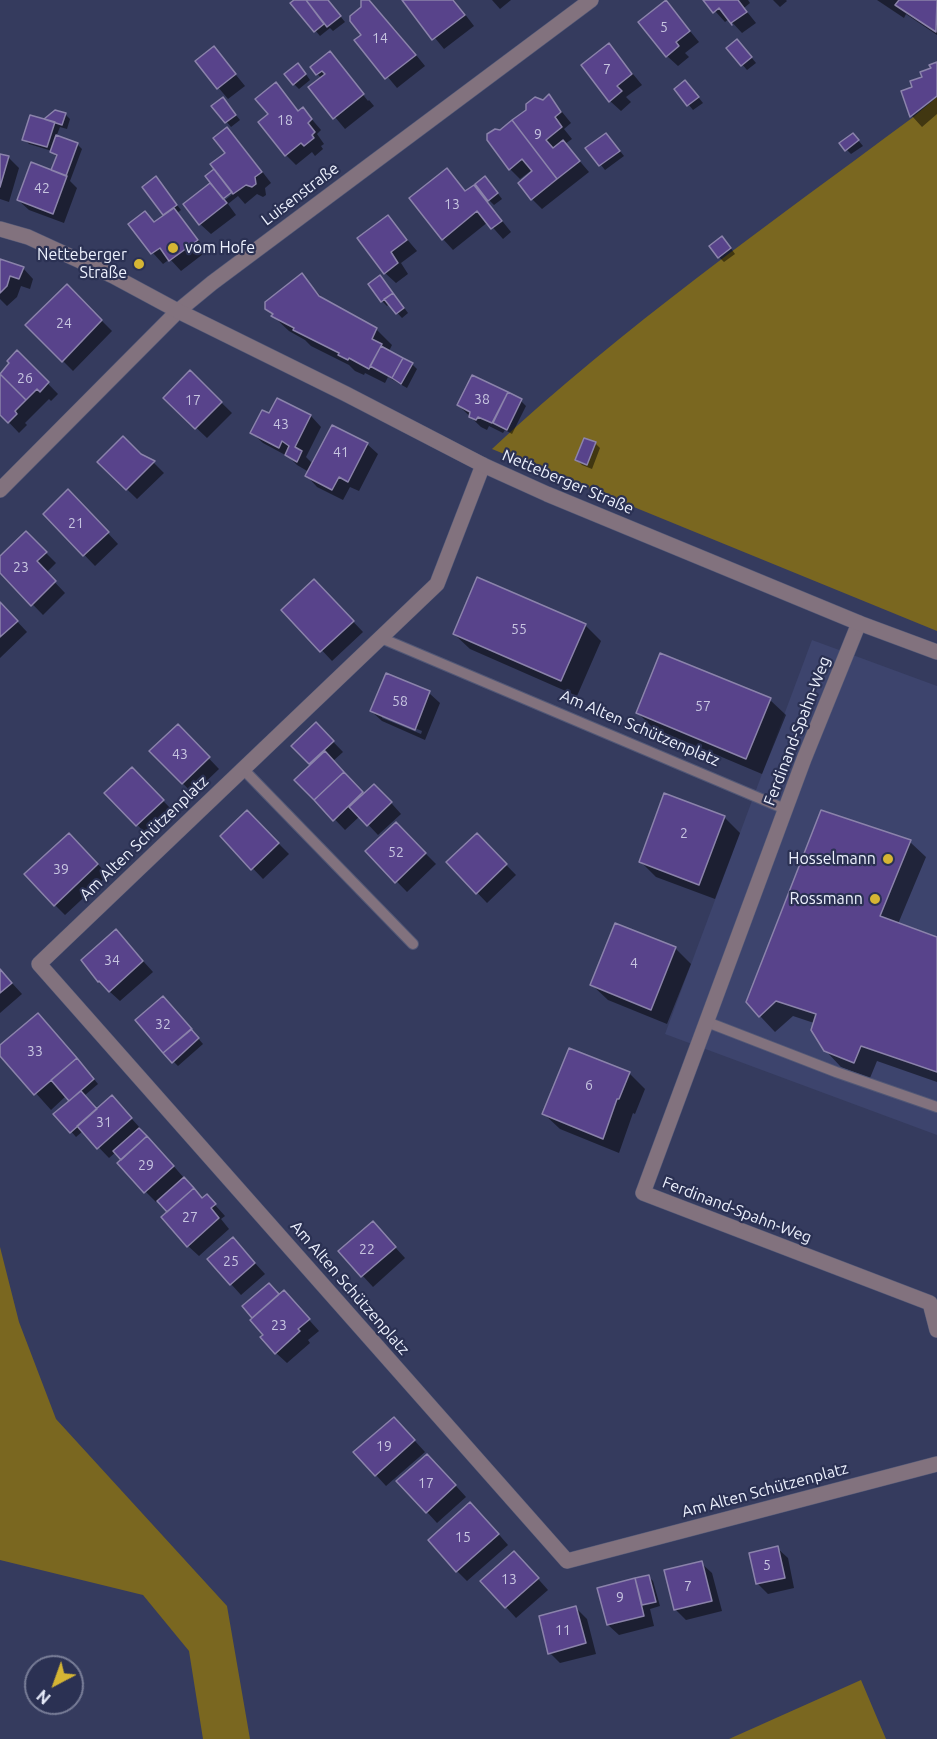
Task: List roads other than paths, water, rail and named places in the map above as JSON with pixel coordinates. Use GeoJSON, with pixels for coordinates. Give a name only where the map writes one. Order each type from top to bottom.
{"type":"FeatureCollection","features":[{"type":"Feature","properties":{"kind":"street","name":"Luisenstraße"},"geometry":{"type":"LineString","coordinates":[[0,490],[178,311],[276,234],[591,0]]}},
{"type":"Feature","properties":{"kind":"street","name":"Netteberger Straße"},"geometry":{"type":"LineString","coordinates":[[0,229],[28,237],[103,271],[483,465],[547,494],[859,623],[937,652]]}},
{"type":"Feature","properties":{"kind":"street","name":"Am Alten Schützenplatz"},"geometry":{"type":"LineString","coordinates":[[483,465],[438,584],[39,964],[567,1561],[937,1464]]}},
{"type":"Feature","properties":{"kind":"street","name":"Ferdinand-Spahn-Weg"},"geometry":{"type":"LineString","coordinates":[[859,623],[785,809],[643,1194],[930,1303],[937,1330]]}},
{"type":"Feature","properties":{"kind":"lane","name":"Am Alten Schützenplatz"},"geometry":{"type":"LineString","coordinates":[[381,638],[785,809]]}},
{"type":"Feature","properties":{"kind":"lane"},"geometry":{"type":"LineString","coordinates":[[243,769],[413,944]]}},
{"type":"Feature","properties":{"kind":"lane"},"geometry":{"type":"LineString","coordinates":[[707,1022],[836,1072],[937,1107]]}},
{"type":"Feature","properties":{"kind":"place","name":"vom Hofe"},"geometry":{"type":"Point","coordinates":[173,248]}},
{"type":"Feature","properties":{"kind":"place","name":"Netteberger Straße"},"geometry":{"type":"Point","coordinates":[139,264]}},
{"type":"Feature","properties":{"kind":"place","name":"Hosselmann"},"geometry":{"type":"Point","coordinates":[888,859]}},
{"type":"Feature","properties":{"kind":"place","name":"Rossmann"},"geometry":{"type":"Point","coordinates":[875,899]}}]}
